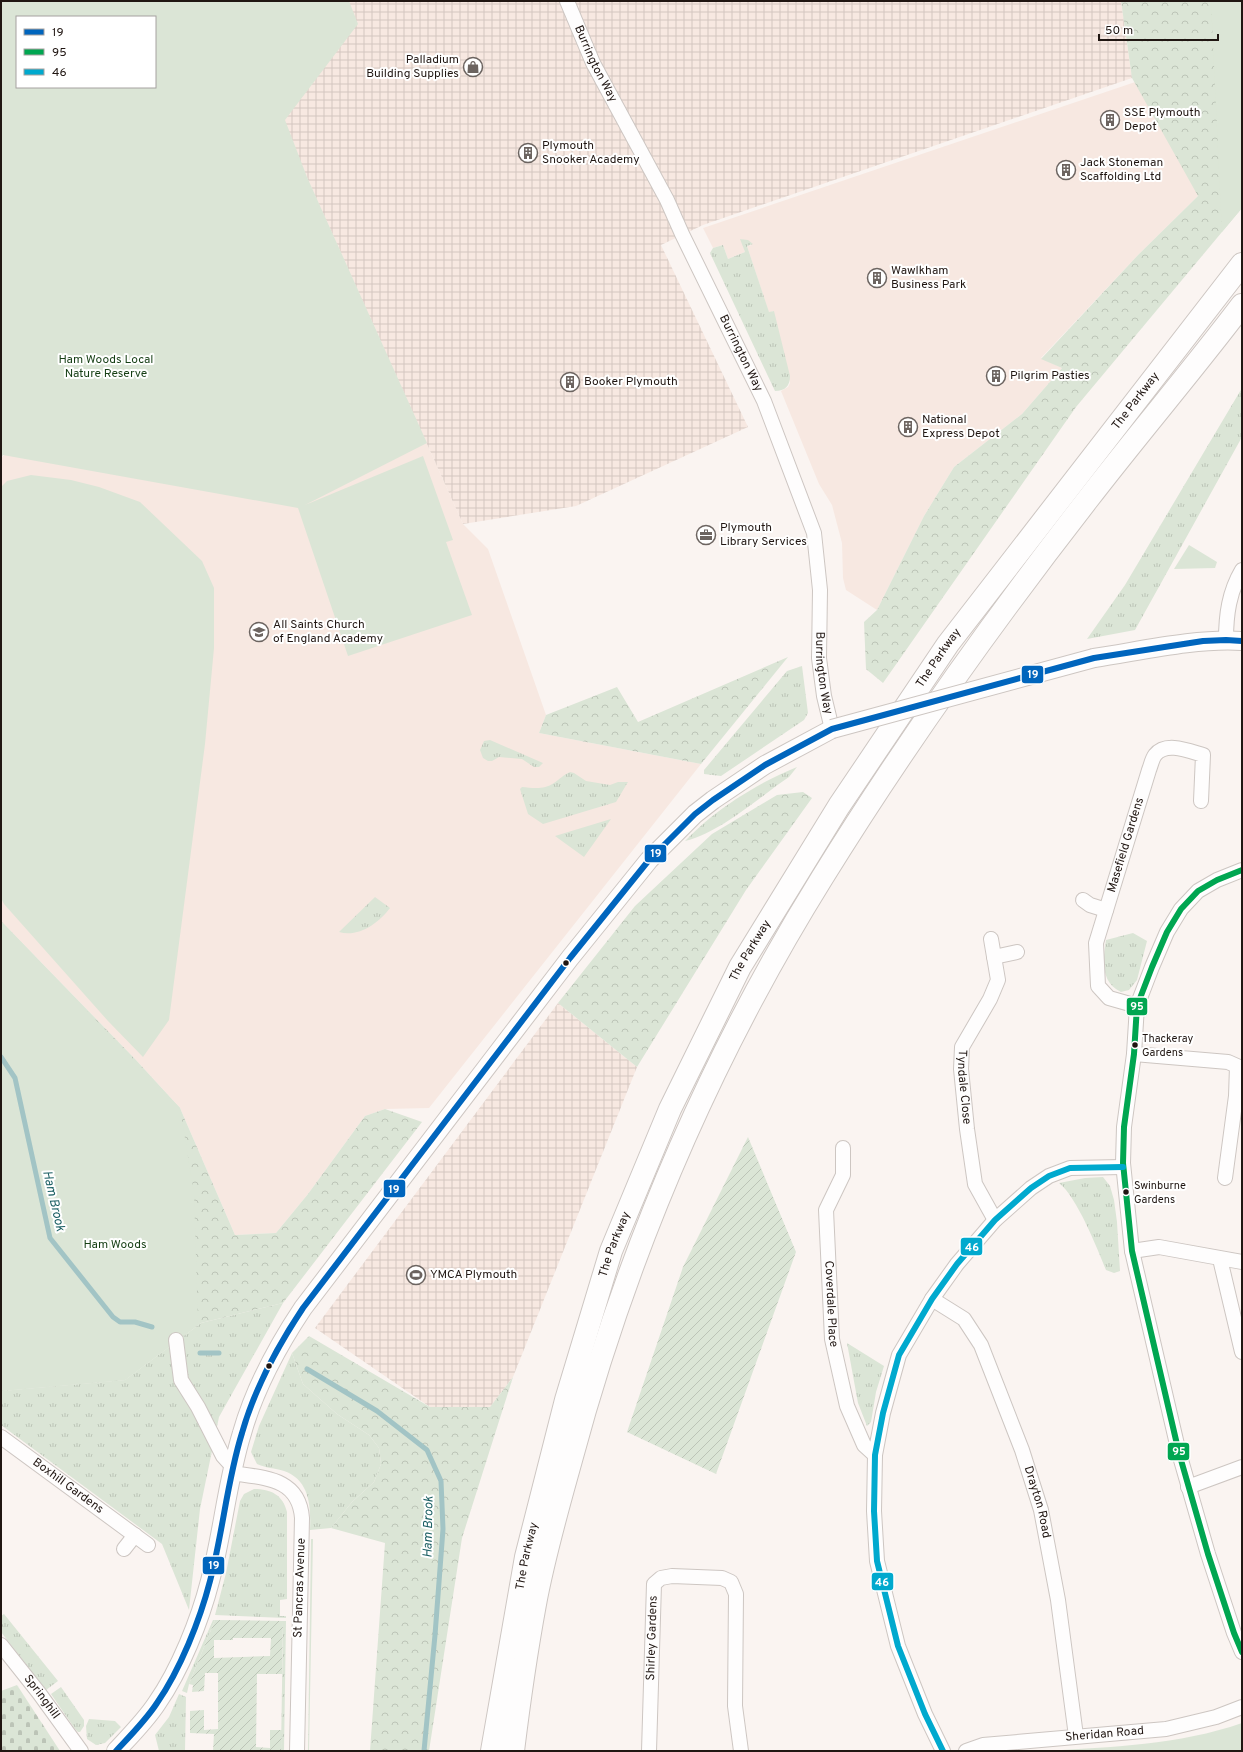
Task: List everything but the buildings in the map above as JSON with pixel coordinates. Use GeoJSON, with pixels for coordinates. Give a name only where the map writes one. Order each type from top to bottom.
{"type":"FeatureCollection","features":[{"type":"Feature","properties":{"kind":"highway","name":"The Parkway"},"geometry":{"type":"LineString","coordinates":[[492,1751],[526,1557],[566,1400],[611,1251],[670,1109],[740,968],[839,806],[948,644],[1242,264]]}},
{"type":"Feature","properties":{"kind":"highway","name":"The Parkway"},"geometry":{"type":"LineString","coordinates":[[513,1751],[535,1603],[556,1511],[587,1400],[633,1263],[684,1136],[764,979],[821,879],[882,784],[942,696],[1087,500],[1242,305]]}},
{"type":"Feature","properties":{"kind":"highway"},"geometry":{"type":"LineString","coordinates":[[1222,332],[1242,310]]}},
{"type":"Feature","properties":{"kind":"street","name":"Burrington Way"},"geometry":{"type":"LineString","coordinates":[[567,1],[593,62],[667,200],[682,234],[764,401],[814,533],[820,590],[819,658],[824,696],[832,729]]}},
{"type":"Feature","properties":{"kind":"street"},"geometry":{"type":"LineString","coordinates":[[116,1751],[158,1703],[185,1651],[199,1616],[210,1581],[242,1432],[262,1378],[288,1330],[303,1308],[570,958],[648,860],[695,814],[712,800],[765,765],[832,729],[1094,658],[1203,642],[1234,640],[1226,618],[1230,594],[1242,570]]}},
{"type":"Feature","properties":{"kind":"street","name":"Masefield Gardens"},"geometry":{"type":"LineString","coordinates":[[1137,1006],[1109,998],[1098,986],[1096,943],[1154,756],[1169,748],[1203,755],[1201,801]]}},
{"type":"Feature","properties":{"kind":"street"},"geometry":{"type":"LineString","coordinates":[[1242,870],[1217,880],[1198,891],[1181,909],[1167,932],[1152,967],[1137,1006],[1134,1054],[1124,1127],[1123,1167],[1132,1251],[1188,1487],[1220,1590],[1242,1652]]}},
{"type":"Feature","properties":{"kind":"street"},"geometry":{"type":"LineString","coordinates":[[1083,900],[1090,905],[1106,910]]}},
{"type":"Feature","properties":{"kind":"street","name":"Tyndale Close"},"geometry":{"type":"LineString","coordinates":[[991,939],[998,980],[990,999],[962,1047],[960,1069],[975,1184],[995,1220]]}},
{"type":"Feature","properties":{"kind":"street"},"geometry":{"type":"LineString","coordinates":[[994,957],[1017,952]]}},
{"type":"Feature","properties":{"kind":"street"},"geometry":{"type":"LineString","coordinates":[[1134,1054],[1228,1062],[1237,1066],[1236,1096],[1226,1178]]}},
{"type":"Feature","properties":{"kind":"street","name":"Coverdale Place"},"geometry":{"type":"LineString","coordinates":[[843,1148],[843,1175],[826,1210],[832,1339],[847,1406],[864,1445],[875,1455]]}},
{"type":"Feature","properties":{"kind":"street"},"geometry":{"type":"LineString","coordinates":[[943,1751],[925,1714],[898,1646],[877,1561],[874,1511],[875,1455],[883,1413],[899,1355],[932,1299],[957,1264],[995,1220],[1031,1188],[1049,1176],[1070,1168],[1123,1167]]}},
{"type":"Feature","properties":{"kind":"street"},"geometry":{"type":"LineString","coordinates":[[1132,1251],[1159,1247],[1242,1262]]}},
{"type":"Feature","properties":{"kind":"street"},"geometry":{"type":"LineString","coordinates":[[1220,1259],[1242,1352]]}},
{"type":"Feature","properties":{"kind":"street","name":"Drayton Road"},"geometry":{"type":"LineString","coordinates":[[932,1299],[964,1319],[981,1345],[1022,1450],[1041,1510],[1058,1600],[1076,1736]]}},
{"type":"Feature","properties":{"kind":"street"},"geometry":{"type":"LineString","coordinates":[[176,1340],[181,1380],[198,1407],[223,1456],[233,1470]]}},
{"type":"Feature","properties":{"kind":"street","name":"Boxhill Gardens"},"geometry":{"type":"LineString","coordinates":[[1,1437],[148,1545]]}},
{"type":"Feature","properties":{"kind":"street"},"geometry":{"type":"LineString","coordinates":[[1188,1487],[1242,1467]]}},
{"type":"Feature","properties":{"kind":"street","name":"St Pancras Avenue"},"geometry":{"type":"LineString","coordinates":[[233,1470],[284,1484],[297,1496],[301,1507],[297,1751]]}},
{"type":"Feature","properties":{"kind":"street"},"geometry":{"type":"LineString","coordinates":[[124,1549],[135,1535]]}},
{"type":"Feature","properties":{"kind":"street","name":"Shirley Gardens"},"geometry":{"type":"LineString","coordinates":[[649,1751],[654,1584],[661,1578],[672,1576],[722,1578],[731,1582],[736,1594],[735,1706],[741,1751]]}},
{"type":"Feature","properties":{"kind":"street","name":"Springhill"},"geometry":{"type":"LineString","coordinates":[[1,1645],[39,1693],[81,1751]]}},
{"type":"Feature","properties":{"kind":"street","name":"Sheridan Road"},"geometry":{"type":"LineString","coordinates":[[966,1751],[983,1745],[1010,1747],[1076,1736],[1166,1729],[1216,1717],[1242,1707]]}},
{"type":"Feature","properties":{"kind":"shaded area"},"geometry":{"type":"Polygon","coordinates":[[[298,1],[1121,1],[1132,78],[703,225],[661,245],[748,427],[576,506],[463,524],[278,113],[298,1]]]}},
{"type":"Feature","properties":{"kind":"shaded area"},"geometry":{"type":"Polygon","coordinates":[[[1156,75],[1198,196],[1138,255],[1041,358],[1062,368],[1022,414],[954,467],[924,516],[877,610],[846,590],[843,578],[842,543],[832,505],[819,484],[781,391],[788,387],[790,383],[773,311],[769,313],[747,246],[752,245],[741,239],[745,252],[728,259],[723,245],[713,248],[703,228],[1156,75]]]}},
{"type":"Feature","properties":{"kind":"shaded area","name":"All Saints Church of England Academy"},"geometry":{"type":"Polygon","coordinates":[[[307,177],[463,524],[488,549],[546,715],[539,733],[701,764],[429,1108],[385,1109],[365,1116],[308,1194],[276,1233],[235,1235],[180,1108],[136,1060],[1,921],[1,458],[307,177]]]}},
{"type":"Feature","properties":{"kind":"shaded area"},"geometry":{"type":"Polygon","coordinates":[[[558,1003],[637,1067],[513,1377],[490,1407],[430,1407],[315,1328],[558,1003]]]}},
{"type":"Feature","properties":{"kind":"green space","name":"Ham Woods Local Nature Reserve"},"geometry":{"type":"Polygon","coordinates":[[[1,1],[349,1],[358,24],[285,120],[307,177],[427,443],[305,505],[423,456],[453,540],[446,542],[472,615],[348,656],[298,508],[3,455],[1,458],[1,1]]]}},
{"type":"Feature","properties":{"kind":"green space"},"geometry":{"type":"Polygon","coordinates":[[[1121,1],[1242,1],[1242,208],[1076,407],[883,683],[866,669],[864,622],[877,610],[924,516],[954,467],[1022,414],[1062,368],[1041,359],[1138,255],[1198,196],[1132,78],[1121,1]]]}},
{"type":"Feature","properties":{"kind":"green space"},"geometry":{"type":"Polygon","coordinates":[[[1211,1],[1242,1],[1242,208],[1222,232],[1211,1]]]}},
{"type":"Feature","properties":{"kind":"green space"},"geometry":{"type":"Polygon","coordinates":[[[740,239],[748,240],[753,244],[747,246],[769,312],[774,311],[790,376],[788,385],[782,390],[775,391],[710,253],[713,248],[723,245],[728,259],[745,252],[740,239]]]}},
{"type":"Feature","properties":{"kind":"green space"},"geometry":{"type":"Polygon","coordinates":[[[1242,388],[1242,437],[1135,630],[1087,639],[1125,585],[1242,388]]]}},
{"type":"Feature","properties":{"kind":"green space"},"geometry":{"type":"Polygon","coordinates":[[[31,475],[71,480],[99,487],[140,502],[202,561],[214,588],[214,648],[205,744],[169,1020],[143,1057],[108,1021],[4,904],[1,898],[1,487],[7,481],[31,475]]]}},
{"type":"Feature","properties":{"kind":"green space"},"geometry":{"type":"Polygon","coordinates":[[[1189,545],[1217,562],[1215,568],[1174,569],[1189,545]]]}},
{"type":"Feature","properties":{"kind":"green space"},"geometry":{"type":"Polygon","coordinates":[[[788,657],[701,764],[539,733],[546,715],[617,687],[638,722],[788,657]]]}},
{"type":"Feature","properties":{"kind":"green space"},"geometry":{"type":"Polygon","coordinates":[[[802,666],[808,713],[804,720],[721,776],[704,774],[704,770],[787,671],[802,666]]]}},
{"type":"Feature","properties":{"kind":"green space"},"geometry":{"type":"Polygon","coordinates":[[[490,740],[543,763],[539,767],[534,767],[522,759],[499,757],[492,761],[488,761],[483,758],[480,750],[484,741],[490,740]]]}},
{"type":"Feature","properties":{"kind":"green space"},"geometry":{"type":"Polygon","coordinates":[[[797,767],[789,777],[739,814],[699,837],[685,841],[697,829],[730,803],[763,783],[797,767]]]}},
{"type":"Feature","properties":{"kind":"green space"},"geometry":{"type":"Polygon","coordinates":[[[570,772],[586,781],[610,785],[618,782],[628,782],[616,802],[543,824],[528,814],[520,789],[522,787],[546,787],[570,772]]]}},
{"type":"Feature","properties":{"kind":"green space"},"geometry":{"type":"Polygon","coordinates":[[[803,792],[812,798],[746,890],[637,1067],[558,1003],[635,906],[712,834],[777,795],[803,792]]]}},
{"type":"Feature","properties":{"kind":"green space"},"geometry":{"type":"Polygon","coordinates":[[[611,819],[584,857],[555,836],[611,819]]]}},
{"type":"Feature","properties":{"kind":"green space"},"geometry":{"type":"Polygon","coordinates":[[[375,897],[390,908],[380,919],[368,928],[361,931],[353,933],[339,932],[375,897]]]}},
{"type":"Feature","properties":{"kind":"green space","name":"Ham Woods"},"geometry":{"type":"Polygon","coordinates":[[[1,921],[136,1060],[180,1108],[235,1235],[276,1233],[308,1194],[365,1116],[385,1109],[422,1122],[283,1303],[201,1323],[125,1380],[1,1391],[1,921]]]}},
{"type":"Feature","properties":{"kind":"green space","name":"Ham Woods"},"geometry":{"type":"Polygon","coordinates":[[[1,921],[180,1108],[194,1193],[198,1325],[125,1380],[1,1391],[1,921]]]}},
{"type":"Feature","properties":{"kind":"green space"},"geometry":{"type":"Polygon","coordinates":[[[1133,933],[1147,941],[1137,980],[1129,990],[1121,992],[1114,988],[1109,982],[1104,970],[1106,940],[1133,933]]]}},
{"type":"Feature","properties":{"kind":"green space"},"geometry":{"type":"Polygon","coordinates":[[[748,1137],[796,1252],[716,1474],[627,1432],[683,1267],[748,1137]]]}},
{"type":"Feature","properties":{"kind":"green space"},"geometry":{"type":"Polygon","coordinates":[[[1103,1177],[1110,1186],[1114,1200],[1117,1222],[1120,1271],[1114,1273],[1106,1270],[1092,1236],[1073,1199],[1059,1183],[1085,1178],[1103,1177]]]}},
{"type":"Feature","properties":{"kind":"green space"},"geometry":{"type":"Polygon","coordinates":[[[283,1303],[219,1417],[200,1509],[189,1610],[162,1544],[1,1425],[1,1391],[125,1380],[201,1323],[283,1303]]]}},
{"type":"Feature","properties":{"kind":"green space"},"geometry":{"type":"Polygon","coordinates":[[[309,1336],[430,1407],[490,1407],[513,1377],[462,1538],[429,1751],[370,1751],[385,1543],[331,1528],[352,1502],[374,1482],[381,1464],[379,1448],[369,1435],[337,1414],[303,1384],[292,1353],[309,1336]]]}},
{"type":"Feature","properties":{"kind":"green space"},"geometry":{"type":"Polygon","coordinates":[[[847,1343],[884,1366],[876,1392],[871,1422],[867,1426],[858,1403],[847,1343]]]}},
{"type":"Feature","properties":{"kind":"green space"},"geometry":{"type":"Polygon","coordinates":[[[292,1353],[303,1384],[337,1414],[369,1435],[379,1448],[381,1464],[374,1482],[352,1502],[331,1528],[310,1530],[310,1512],[307,1495],[299,1481],[293,1475],[284,1471],[257,1464],[251,1452],[259,1426],[292,1353]]]}},
{"type":"Feature","properties":{"kind":"green space"},"geometry":{"type":"Polygon","coordinates":[[[254,1489],[266,1490],[275,1494],[283,1501],[287,1512],[287,1599],[280,1600],[280,1616],[286,1616],[286,1618],[215,1615],[226,1573],[240,1501],[244,1494],[254,1489]]]}},
{"type":"Feature","properties":{"kind":"green space"},"geometry":{"type":"Polygon","coordinates":[[[311,1539],[313,1539],[308,1751],[311,1539]]]}},
{"type":"Feature","properties":{"kind":"green space"},"geometry":{"type":"Polygon","coordinates":[[[4,1614],[58,1681],[46,1690],[1,1632],[1,1616],[4,1614]]]}},
{"type":"Feature","properties":{"kind":"green space"},"geometry":{"type":"Polygon","coordinates":[[[213,1620],[215,1620],[189,1684],[187,1693],[182,1691],[213,1620]]]}},
{"type":"Feature","properties":{"kind":"green space"},"geometry":{"type":"Polygon","coordinates":[[[215,1620],[283,1621],[282,1674],[257,1674],[256,1747],[270,1748],[270,1730],[282,1730],[281,1751],[213,1751],[214,1734],[190,1733],[190,1711],[204,1710],[204,1730],[218,1729],[218,1673],[205,1673],[204,1691],[192,1692],[193,1685],[189,1684],[215,1620]],[[233,1638],[233,1640],[214,1640],[214,1658],[270,1656],[271,1638],[233,1638]]]}},
{"type":"Feature","properties":{"kind":"green space"},"geometry":{"type":"Polygon","coordinates":[[[283,1621],[286,1621],[284,1751],[281,1751],[283,1621]]]}},
{"type":"Feature","properties":{"kind":"green space"},"geometry":{"type":"Polygon","coordinates":[[[17,1685],[60,1751],[1,1751],[1,1691],[17,1685]]]}},
{"type":"Feature","properties":{"kind":"green space"},"geometry":{"type":"Polygon","coordinates":[[[61,1687],[84,1720],[84,1726],[80,1732],[75,1729],[51,1694],[61,1687]]]}},
{"type":"Feature","properties":{"kind":"green space"},"geometry":{"type":"Polygon","coordinates":[[[179,1694],[186,1697],[185,1751],[159,1751],[155,1735],[169,1717],[179,1694]]]}},
{"type":"Feature","properties":{"kind":"green space"},"geometry":{"type":"Polygon","coordinates":[[[89,1719],[115,1721],[121,1727],[105,1743],[96,1745],[87,1739],[86,1726],[89,1719]]]}},
{"type":"Feature","properties":{"kind":"green space"},"geometry":{"type":"Polygon","coordinates":[[[1242,1723],[1242,1751],[1045,1751],[1145,1744],[1194,1736],[1242,1723]]]}},
{"type":"Feature","properties":{"kind":"waterway","name":"Ham Brook"},"geometry":{"type":"LineString","coordinates":[[1,1057],[15,1078],[50,1238],[113,1317],[120,1322],[135,1322],[152,1327]]}},
{"type":"Feature","properties":{"kind":"waterway"},"geometry":{"type":"LineString","coordinates":[[200,1353],[219,1353]]}},
{"type":"Feature","properties":{"kind":"waterway","name":"Ham Brook"},"geometry":{"type":"LineString","coordinates":[[307,1369],[377,1411],[427,1450],[441,1481],[443,1529],[424,1751]]}},
{"type":"Feature","properties":{"kind":"transit line","name":"19"},"geometry":{"type":"LineString","coordinates":[[116,1751],[143,1722],[157,1703],[174,1676],[195,1628],[210,1581],[232,1469],[247,1416],[260,1384],[293,1323],[570,958],[649,860],[695,814],[765,765],[832,729],[1094,658],[1203,641],[1242,641]]}},
{"type":"Feature","properties":{"kind":"transit line","name":"95"},"geometry":{"type":"LineString","coordinates":[[1242,870],[1217,880],[1198,891],[1181,909],[1167,932],[1152,967],[1137,1006],[1134,1054],[1124,1127],[1123,1163],[1132,1251],[1179,1453],[1208,1554],[1234,1633],[1242,1652]]}},
{"type":"Feature","properties":{"kind":"transit line","name":"46"},"geometry":{"type":"LineString","coordinates":[[943,1751],[925,1714],[898,1646],[877,1561],[874,1511],[875,1455],[883,1413],[899,1355],[932,1299],[957,1264],[995,1220],[1031,1188],[1049,1176],[1070,1168],[1123,1167]]}},
{"type":"Feature","properties":{"kind":"place","name":"Palladium Building Supplies"},"geometry":{"type":"Point","coordinates":[473,67]}},
{"type":"Feature","properties":{"kind":"place","name":"SSE Plymouth Depot"},"geometry":{"type":"Point","coordinates":[1110,120]}},
{"type":"Feature","properties":{"kind":"place","name":"Plymouth Snooker Academy"},"geometry":{"type":"Point","coordinates":[528,153]}},
{"type":"Feature","properties":{"kind":"place","name":"Jack Stoneman Scaffolding Ltd"},"geometry":{"type":"Point","coordinates":[1066,170]}},
{"type":"Feature","properties":{"kind":"place","name":"Wawlkham Business Park"},"geometry":{"type":"Point","coordinates":[877,278]}},
{"type":"Feature","properties":{"kind":"place","name":"Pilgrim Pasties"},"geometry":{"type":"Point","coordinates":[996,376]}},
{"type":"Feature","properties":{"kind":"place","name":"Booker Plymouth"},"geometry":{"type":"Point","coordinates":[570,382]}},
{"type":"Feature","properties":{"kind":"place","name":"National Express Depot"},"geometry":{"type":"Point","coordinates":[908,427]}},
{"type":"Feature","properties":{"kind":"place","name":"Plymouth Library Services"},"geometry":{"type":"Point","coordinates":[706,535]}},
{"type":"Feature","properties":{"kind":"place","name":"All Saints Church of England Academy"},"geometry":{"type":"Point","coordinates":[259,632]}},
{"type":"Feature","properties":{"kind":"place","name":"Thackeray Gardens"},"geometry":{"type":"Point","coordinates":[1135,1045]}},
{"type":"Feature","properties":{"kind":"place","name":"Swinburne Gardens"},"geometry":{"type":"Point","coordinates":[1126,1192]}},
{"type":"Feature","properties":{"kind":"place","name":"YMCA Plymouth"},"geometry":{"type":"Point","coordinates":[416,1275]}}]}
